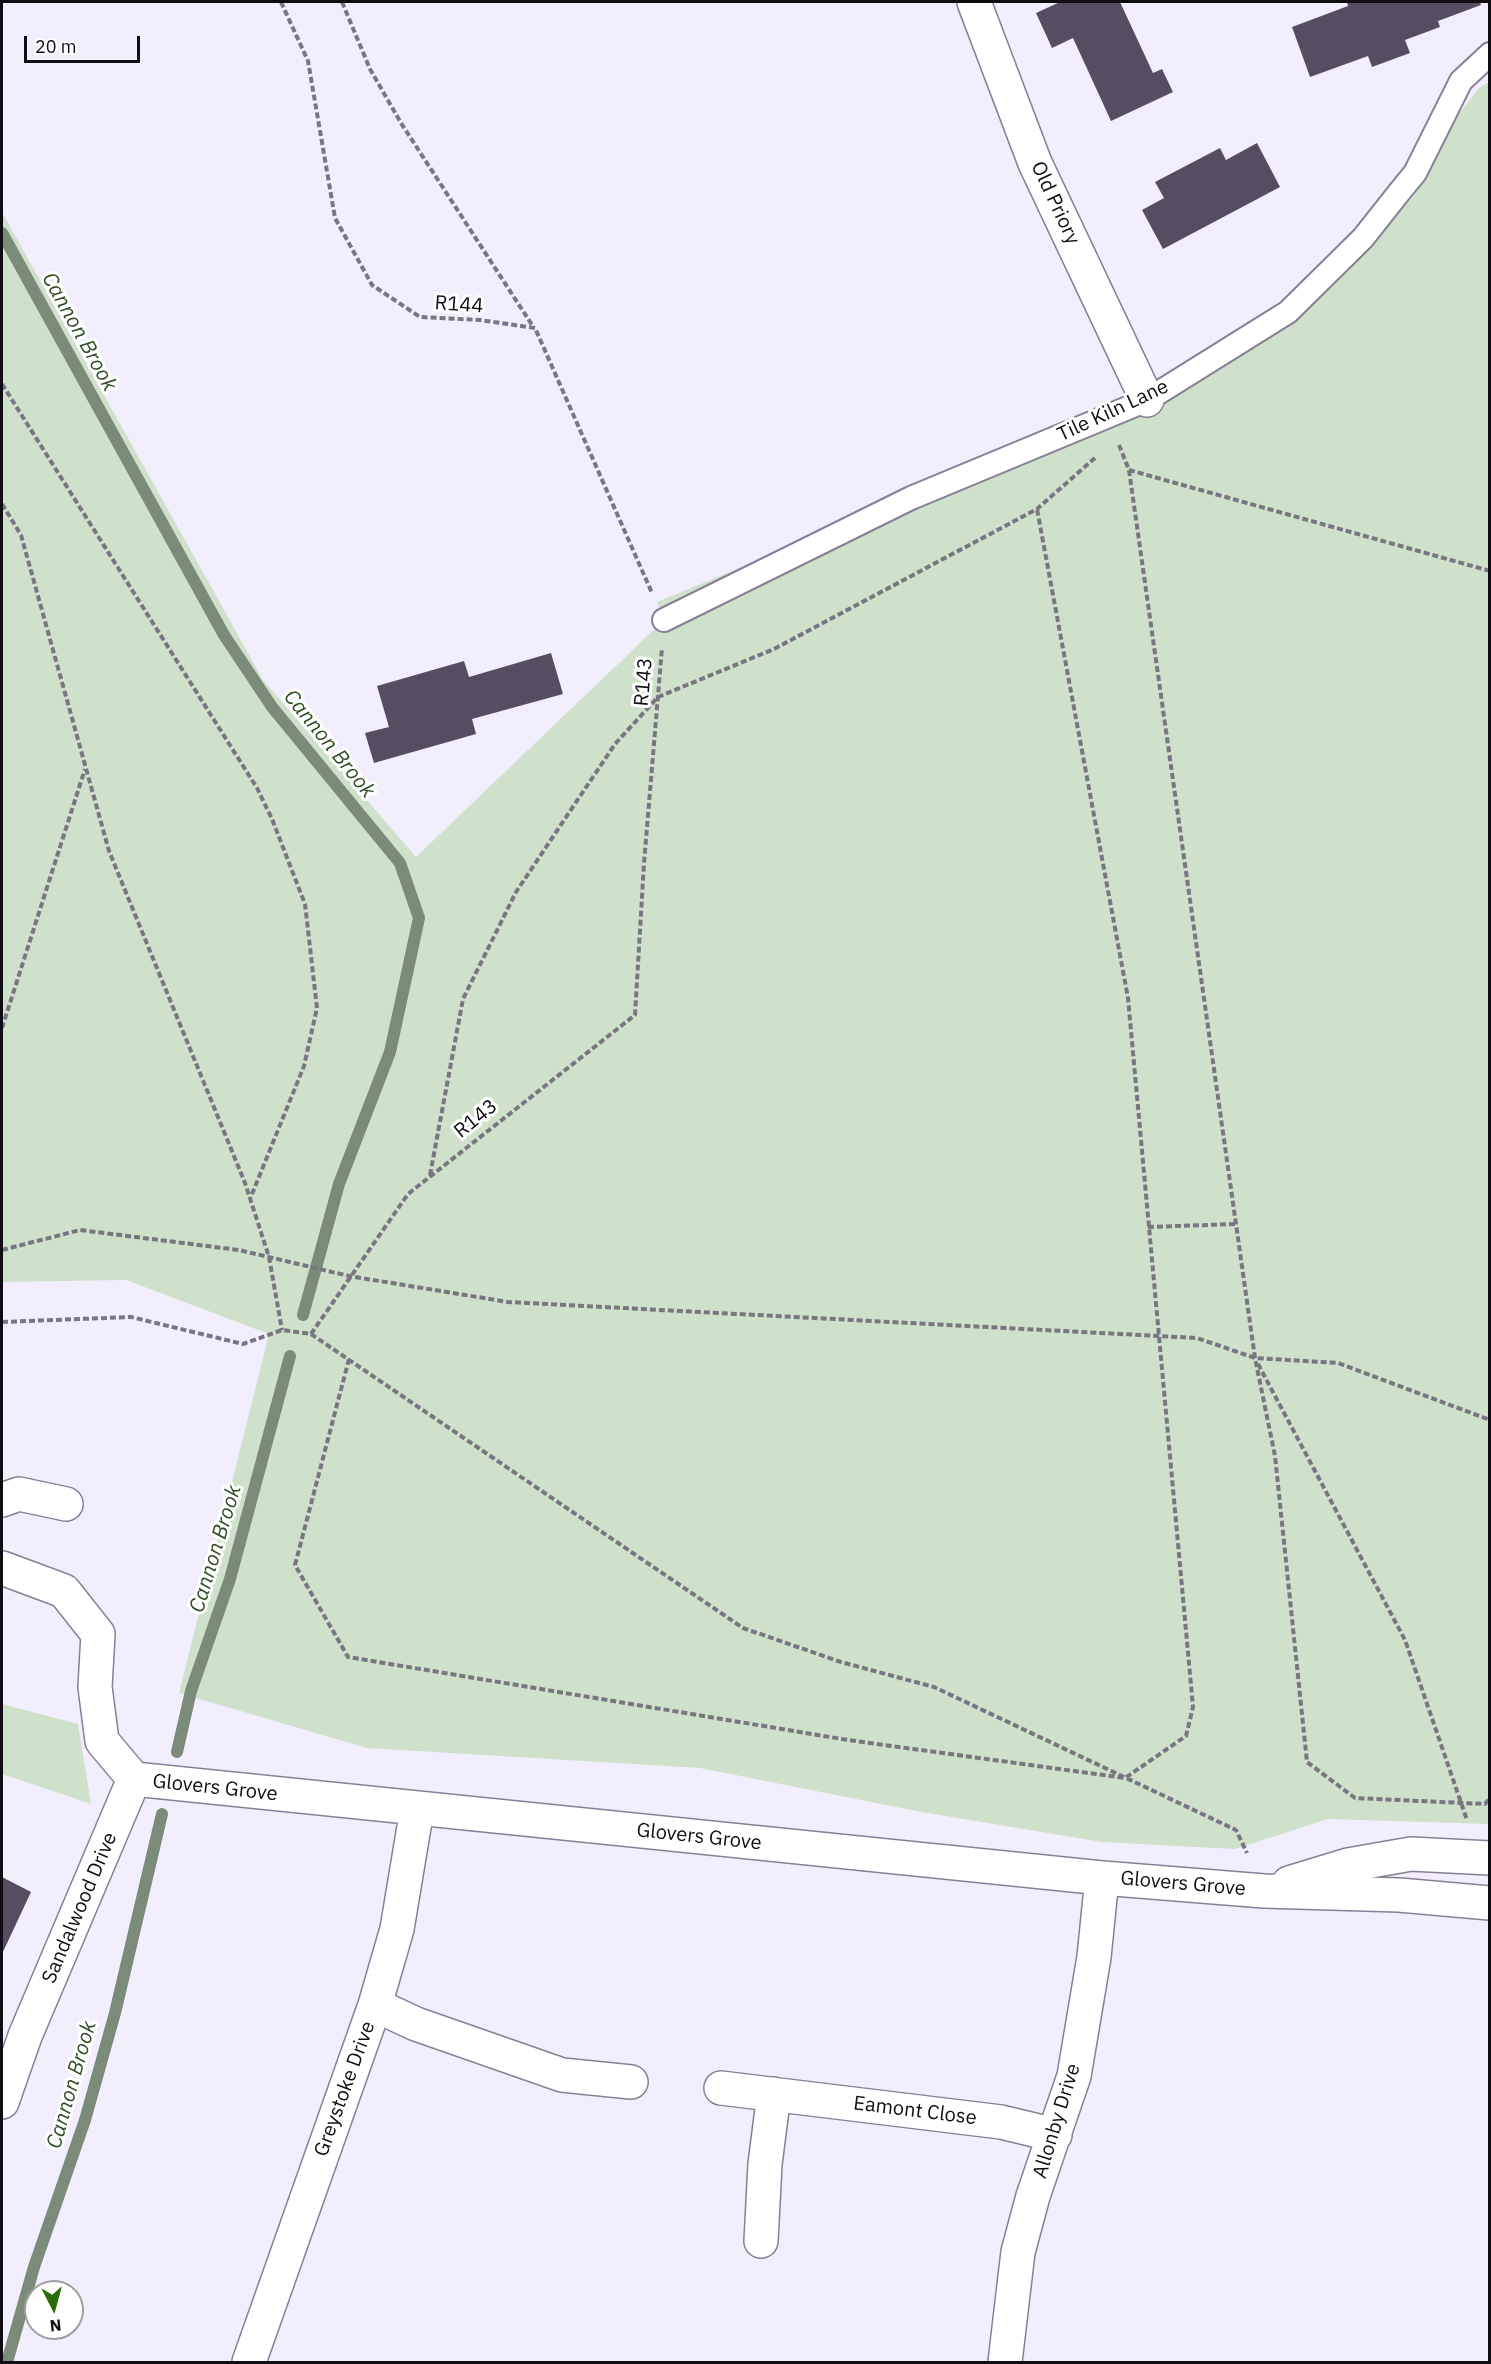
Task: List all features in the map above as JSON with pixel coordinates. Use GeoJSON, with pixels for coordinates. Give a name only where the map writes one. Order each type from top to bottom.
{"type":"FeatureCollection","features":[{"type":"Feature","properties":{"kind":"street","name":"Old Priory"},"geometry":{"type":"LineString","coordinates":[[974,2],[1035,163],[1147,400]]}},
{"type":"Feature","properties":{"kind":"street"},"geometry":{"type":"LineString","coordinates":[[2,1500],[19,1494],[66,1504]]}},
{"type":"Feature","properties":{"kind":"street"},"geometry":{"type":"LineString","coordinates":[[2,1568],[64,1591],[98,1634],[96,1687],[102,1741],[134,1779]]}},
{"type":"Feature","properties":{"kind":"street","name":"Glovers Grove"},"geometry":{"type":"LineString","coordinates":[[134,1779],[1102,1878],[1264,1891],[1399,1895],[1490,1903]]}},
{"type":"Feature","properties":{"kind":"street","name":"Sandalwood Drive"},"geometry":{"type":"LineString","coordinates":[[2,2102],[13,2031],[134,1779]]}},
{"type":"Feature","properties":{"kind":"street","name":"Greystoke Drive"},"geometry":{"type":"LineString","coordinates":[[249,2362],[375,2005],[397,1929],[417,1809]]}},
{"type":"Feature","properties":{"kind":"street","name":"Glovers Grove"},"geometry":{"type":"LineString","coordinates":[[1264,1891],[1348,1865],[1411,1854],[1484,1858]]}},
{"type":"Feature","properties":{"kind":"street","name":"Allonby Drive"},"geometry":{"type":"LineString","coordinates":[[1005,2362],[1018,2252],[1033,2196],[1074,2076],[1094,1957],[1102,1878]]}},
{"type":"Feature","properties":{"kind":"street"},"geometry":{"type":"LineString","coordinates":[[375,2005],[416,2024],[562,2075],[631,2082]]}},
{"type":"Feature","properties":{"kind":"street","name":"Eamont Close"},"geometry":{"type":"LineString","coordinates":[[721,2088],[1001,2122],[1055,2135]]}},
{"type":"Feature","properties":{"kind":"street"},"geometry":{"type":"LineString","coordinates":[[761,2241],[765,2164],[774,2094]]}},
{"type":"Feature","properties":{"kind":"lane","name":"Tile Kiln Lane"},"geometry":{"type":"LineString","coordinates":[[664,620],[911,498],[1147,400],[1288,312],[1363,238],[1414,173],[1461,81],[1490,54]]}},
{"type":"Feature","properties":{"kind":"path","name":"R144"},"geometry":{"type":"LineString","coordinates":[[281,2],[308,61],[335,218],[372,285],[420,317],[480,320],[535,328]]}},
{"type":"Feature","properties":{"kind":"path"},"geometry":{"type":"LineString","coordinates":[[342,2],[370,69],[401,123],[535,328],[664,620]]}},
{"type":"Feature","properties":{"kind":"path"},"geometry":{"type":"LineString","coordinates":[[2,384],[257,788],[272,819],[305,904],[317,1008],[304,1066],[250,1199]]}},
{"type":"Feature","properties":{"kind":"path"},"geometry":{"type":"LineString","coordinates":[[1117,439],[1130,470],[1236,1224],[1256,1359],[1275,1456],[1307,1762],[1355,1798],[1485,1804],[1490,1798]]}},
{"type":"Feature","properties":{"kind":"path"},"geometry":{"type":"LineString","coordinates":[[430,1176],[463,999],[516,892],[615,744],[658,697],[774,650],[1037,510],[1099,455]]}},
{"type":"Feature","properties":{"kind":"path"},"geometry":{"type":"LineString","coordinates":[[1130,470],[1490,571]]}},
{"type":"Feature","properties":{"kind":"path"},"geometry":{"type":"LineString","coordinates":[[2,504],[21,536],[109,851],[250,1199],[269,1257],[282,1330]]}},
{"type":"Feature","properties":{"kind":"path"},"geometry":{"type":"LineString","coordinates":[[349,1359],[295,1565],[348,1657],[848,1740],[1125,1778],[1186,1736],[1193,1707],[1157,1336],[1128,998],[1037,510]]}},
{"type":"Feature","properties":{"kind":"path","name":"R143"},"geometry":{"type":"LineString","coordinates":[[311,1334],[408,1194],[635,1016],[644,863],[664,620]]}},
{"type":"Feature","properties":{"kind":"path"},"geometry":{"type":"LineString","coordinates":[[2,1028],[85,767]]}},
{"type":"Feature","properties":{"kind":"path"},"geometry":{"type":"LineString","coordinates":[[1148,1227],[1236,1224]]}},
{"type":"Feature","properties":{"kind":"path"},"geometry":{"type":"LineString","coordinates":[[2,1250],[80,1230],[239,1250],[349,1276],[508,1302],[1197,1338],[1256,1359],[1338,1363],[1490,1420]]}},
{"type":"Feature","properties":{"kind":"path"},"geometry":{"type":"LineString","coordinates":[[2,1322],[131,1317],[243,1344],[282,1330],[311,1334],[743,1628],[841,1662],[934,1688],[1236,1830],[1264,1891]]}},
{"type":"Feature","properties":{"kind":"path"},"geometry":{"type":"LineString","coordinates":[[1256,1359],[1405,1641],[1462,1803],[1484,1858]]}},
{"type":"Feature","properties":{"kind":"green space"},"geometry":{"type":"Polygon","coordinates":[[[1489,82],[1489,1824],[1328,1819],[1235,1849],[1102,1842],[916,1811],[700,1768],[367,1748],[179,1693],[269,1334],[126,1280],[2,1282],[2,212],[263,680],[416,857],[664,620],[657,602],[1096,421],[1302,316],[1413,197],[1448,128],[1479,88],[1489,82]]]}},
{"type":"Feature","properties":{"kind":"green space"},"geometry":{"type":"Polygon","coordinates":[[[2,1704],[78,1724],[91,1804],[2,1774],[2,1704]]]}},
{"type":"Feature","properties":{"kind":"building"},"geometry":{"type":"Polygon","coordinates":[[[1060,2],[1120,2],[1153,73],[1162,69],[1173,92],[1111,121],[1073,38],[1052,48],[1036,13],[1060,2]]]}},
{"type":"Feature","properties":{"kind":"building"},"geometry":{"type":"Polygon","coordinates":[[[1347,2],[1480,2],[1481,5],[1438,21],[1440,27],[1405,40],[1410,53],[1372,67],[1368,56],[1310,77],[1292,27],[1348,6],[1347,2]]]}},
{"type":"Feature","properties":{"kind":"building"},"geometry":{"type":"Polygon","coordinates":[[[1257,143],[1280,187],[1163,249],[1142,210],[1164,198],[1155,182],[1220,148],[1226,160],[1257,143]]]}},
{"type":"Feature","properties":{"kind":"building"},"geometry":{"type":"Polygon","coordinates":[[[551,653],[563,694],[472,719],[476,734],[374,763],[365,733],[389,727],[377,686],[464,661],[469,677],[551,653]]]}},
{"type":"Feature","properties":{"kind":"building"},"geometry":{"type":"Polygon","coordinates":[[[2,1877],[31,1892],[2,1954],[2,1877]]]}},
{"type":"Feature","properties":{"kind":"waterway","name":"Cannon Brook"},"geometry":{"type":"LineString","coordinates":[[2,233],[224,635],[272,707],[400,863],[419,918],[390,1052],[339,1184],[303,1315]]}},
{"type":"Feature","properties":{"kind":"waterway","name":"Cannon Brook"},"geometry":{"type":"LineString","coordinates":[[177,1752],[191,1691],[230,1579],[290,1356]]}},
{"type":"Feature","properties":{"kind":"waterway","name":"Cannon Brook"},"geometry":{"type":"LineString","coordinates":[[7,2362],[34,2267],[85,2120],[115,2013],[162,1814]]}}]}
